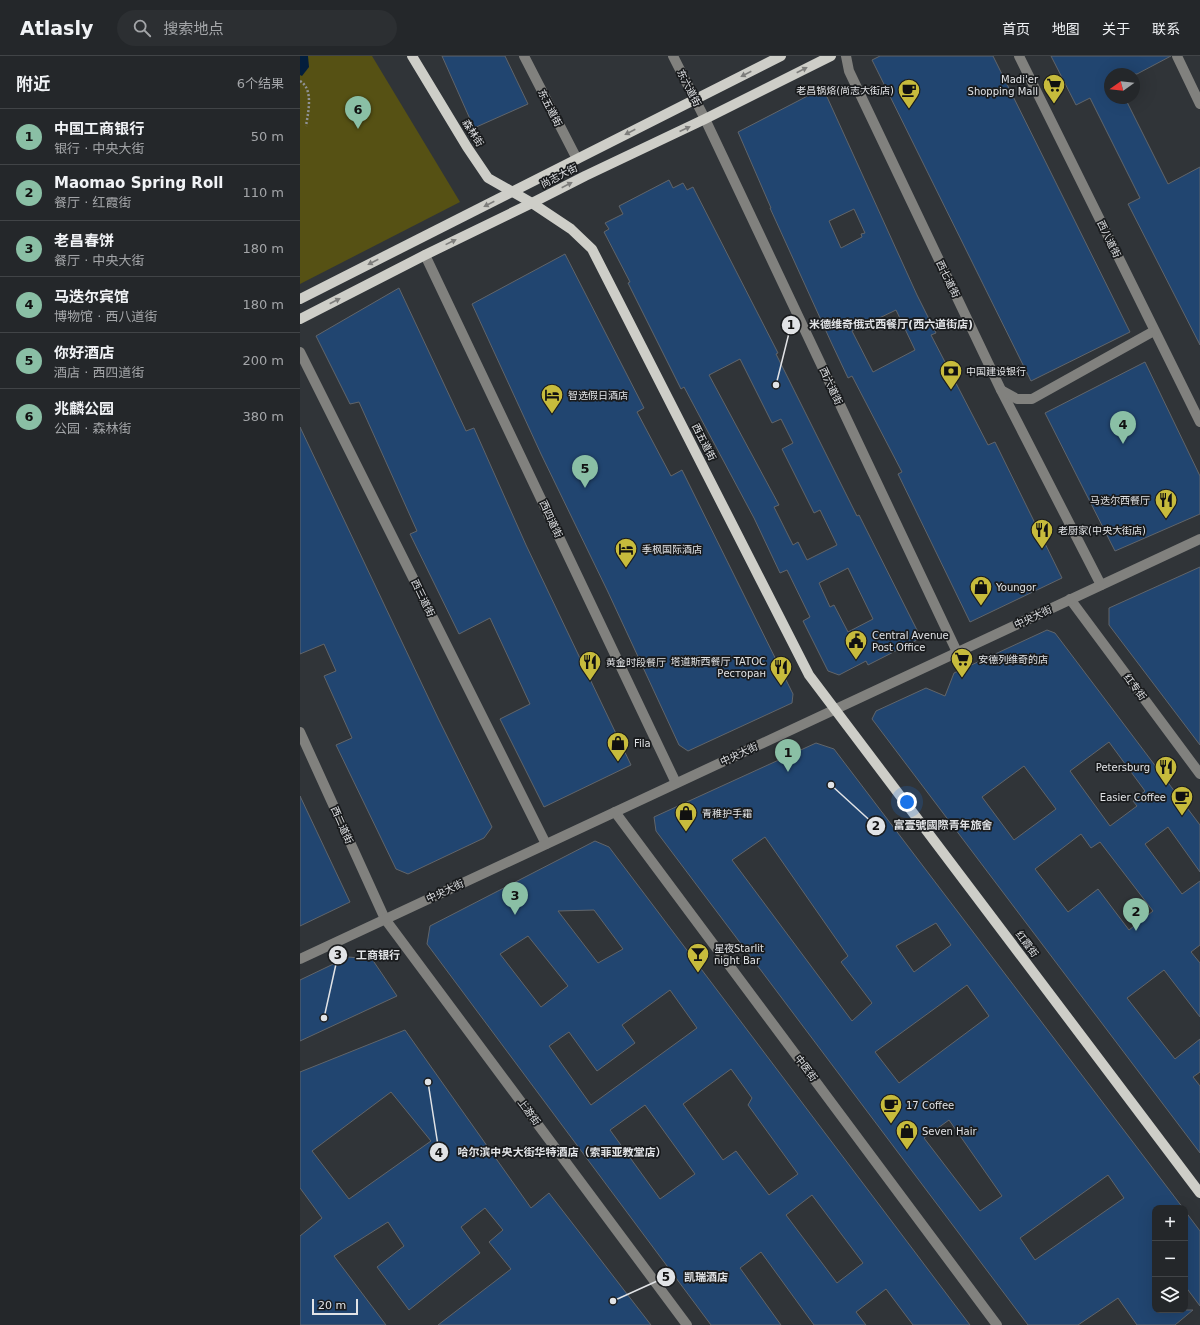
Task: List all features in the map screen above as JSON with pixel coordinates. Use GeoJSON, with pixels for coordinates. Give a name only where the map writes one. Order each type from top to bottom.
{"type":"FeatureCollection","features":[{"type":"Feature","properties":{"kind":"main road","name":"森林街"},"geometry":{"type":"LineString","coordinates":[[412,56],[467,147],[488,178],[532,203]]}},
{"type":"Feature","properties":{"kind":"main road","name":"尚志大街"},"geometry":{"type":"LineString","coordinates":[[300,299],[781,56]]}},
{"type":"Feature","properties":{"kind":"main road","name":"尚志大街"},"geometry":{"type":"LineString","coordinates":[[300,319],[425,255],[831,56]]}},
{"type":"Feature","properties":{"kind":"main road","name":"西五道街"},"geometry":{"type":"LineString","coordinates":[[532,203],[571,229],[592,249],[809,675],[836,709]]}},
{"type":"Feature","properties":{"kind":"main road","name":"红霞街"},"geometry":{"type":"LineString","coordinates":[[836,709],[1200,1193]]}},
{"type":"Feature","properties":{"kind":"street","name":"东五道街"},"geometry":{"type":"LineString","coordinates":[[524,56],[577,159]]}},
{"type":"Feature","properties":{"kind":"street","name":"东六道街"},"geometry":{"type":"LineString","coordinates":[[673,56],[694,100],[705,119]]}},
{"type":"Feature","properties":{"kind":"street","name":"西七道街"},"geometry":{"type":"LineString","coordinates":[[846,56],[849,70],[1001,390],[1101,585]]}},
{"type":"Feature","properties":{"kind":"street","name":"西八道街"},"geometry":{"type":"LineString","coordinates":[[1019,56],[1200,422]]}},
{"type":"Feature","properties":{"kind":"street"},"geometry":{"type":"LineString","coordinates":[[1177,56],[1200,104]]}},
{"type":"Feature","properties":{"kind":"street","name":"西六道街"},"geometry":{"type":"LineString","coordinates":[[705,119],[957,652]]}},
{"type":"Feature","properties":{"kind":"street","name":"西四道街"},"geometry":{"type":"LineString","coordinates":[[425,255],[676,783]]}},
{"type":"Feature","properties":{"kind":"street"},"geometry":{"type":"LineString","coordinates":[[1001,390],[1017,399],[1032,398],[1154,331]]}},
{"type":"Feature","properties":{"kind":"street","name":"西三道街"},"geometry":{"type":"LineString","coordinates":[[300,352],[546,844]]}},
{"type":"Feature","properties":{"kind":"street","name":"中央大街"},"geometry":{"type":"LineString","coordinates":[[300,959],[1200,539]]}},
{"type":"Feature","properties":{"kind":"street","name":"红专街"},"geometry":{"type":"LineString","coordinates":[[1070,599],[1200,774]]}},
{"type":"Feature","properties":{"kind":"street","name":"西二道街"},"geometry":{"type":"LineString","coordinates":[[300,732],[385,919]]}},
{"type":"Feature","properties":{"kind":"street","name":"中医街"},"geometry":{"type":"LineString","coordinates":[[615,812],[997,1325]]}},
{"type":"Feature","properties":{"kind":"street","name":"上游街"},"geometry":{"type":"LineString","coordinates":[[385,919],[687,1325]]}},
{"type":"Feature","properties":{"kind":"path"},"geometry":{"type":"LineString","coordinates":[[300,81],[304,83],[308,89],[309,104],[306,126]]}},
{"type":"Feature","properties":{"kind":"shaded area"},"geometry":{"type":"Polygon","coordinates":[[[300,56],[372,56],[460,202],[300,284],[300,56]]]}},
{"type":"Feature","properties":{"kind":"water"},"geometry":{"type":"Polygon","coordinates":[[[300,56],[308,56],[309,67],[302,76],[300,75],[300,56]]]}},
{"type":"Feature","properties":{"kind":"building"},"geometry":{"type":"Polygon","coordinates":[[[442,56],[505,56],[528,104],[474,128],[442,56]]]}},
{"type":"Feature","properties":{"kind":"building"},"geometry":{"type":"Polygon","coordinates":[[[880,56],[993,56],[1130,332],[1031,381],[872,60],[880,56]]]}},
{"type":"Feature","properties":{"kind":"building"},"geometry":{"type":"Polygon","coordinates":[[[1051,56],[1171,56],[1140,72],[1140,68],[1104,68],[1104,104],[1128,104],[1168,184],[1200,167],[1200,345],[1128,204],[1140,198],[1090,98],[1076,105],[1051,56]]]}},
{"type":"Feature","properties":{"kind":"building"},"geometry":{"type":"Polygon","coordinates":[[[823,88],[917,295],[936,333],[931,335],[988,445],[995,442],[1062,578],[970,622],[898,474],[902,472],[852,376],[848,378],[770,208],[738,132],[823,88]],[[854,209],[829,221],[841,248],[862,237],[861,234],[865,233],[854,209]],[[896,310],[852,331],[873,372],[915,350],[896,310]]]}},
{"type":"Feature","properties":{"kind":"building"},"geometry":{"type":"Polygon","coordinates":[[[669,180],[673,188],[683,183],[687,190],[693,187],[778,353],[776,354],[857,516],[859,515],[921,638],[868,665],[866,661],[839,675],[828,671],[803,621],[810,617],[787,570],[780,573],[754,518],[684,387],[681,389],[628,283],[630,282],[604,232],[609,229],[605,223],[623,214],[619,206],[669,180]],[[740,359],[709,375],[779,505],[774,507],[793,545],[798,542],[807,560],[837,545],[820,510],[814,513],[782,449],[793,443],[781,419],[772,423],[740,359]],[[848,568],[819,583],[830,607],[834,605],[848,632],[873,619],[848,568]]]}},
{"type":"Feature","properties":{"kind":"building"},"geometry":{"type":"Polygon","coordinates":[[[565,254],[644,408],[637,412],[671,476],[682,470],[793,694],[792,703],[688,751],[679,745],[608,592],[541,454],[472,304],[565,254]]]}},
{"type":"Feature","properties":{"kind":"building"},"geometry":{"type":"Polygon","coordinates":[[[399,288],[466,431],[474,428],[526,545],[631,765],[544,807],[500,719],[530,704],[490,618],[459,634],[410,534],[417,531],[359,402],[350,404],[316,336],[399,288]]]}},
{"type":"Feature","properties":{"kind":"building"},"geometry":{"type":"Polygon","coordinates":[[[1145,362],[1200,476],[1200,514],[1115,551],[1045,413],[1145,362]]]}},
{"type":"Feature","properties":{"kind":"building"},"geometry":{"type":"Polygon","coordinates":[[[300,427],[438,718],[492,827],[484,838],[408,874],[396,869],[336,745],[352,738],[324,676],[336,671],[324,644],[300,654],[300,427]]]}},
{"type":"Feature","properties":{"kind":"building"},"geometry":{"type":"Polygon","coordinates":[[[1200,567],[1200,745],[1109,625],[1109,608],[1200,567]]]}},
{"type":"Feature","properties":{"kind":"building"},"geometry":{"type":"Polygon","coordinates":[[[1047,630],[1055,633],[1200,825],[1200,872],[1168,827],[1145,844],[1182,894],[1200,881],[1200,945],[1191,952],[1200,963],[1200,1017],[1164,970],[1127,998],[1175,1059],[1200,1039],[1200,1072],[1193,1077],[1200,1086],[1200,1153],[872,719],[876,711],[926,688],[945,696],[954,673],[1047,630]],[[1109,742],[1070,771],[1110,826],[1137,806],[1133,801],[1145,791],[1109,742]],[[1024,766],[982,797],[1014,840],[1056,809],[1024,766]],[[1081,834],[1035,869],[1068,912],[1098,889],[1129,930],[1153,911],[1100,842],[1091,848],[1081,834]]]}},
{"type":"Feature","properties":{"kind":"building"},"geometry":{"type":"Polygon","coordinates":[[[816,743],[834,749],[1181,1205],[1152,1205],[1152,1313],[1188,1313],[1188,1310],[1193,1310],[1175,1325],[1137,1325],[1118,1298],[1078,1325],[1028,1325],[656,831],[654,817],[816,743]],[[765,837],[732,860],[852,1021],[872,1003],[841,962],[848,956],[765,837]],[[936,923],[896,946],[914,972],[951,945],[936,923]],[[967,985],[875,1052],[899,1083],[989,1016],[967,985]],[[949,1120],[924,1138],[980,1211],[1002,1196],[949,1120]],[[1108,1175],[1020,1238],[1035,1260],[1124,1198],[1108,1175]]]}},
{"type":"Feature","properties":{"kind":"building"},"geometry":{"type":"Polygon","coordinates":[[[300,796],[350,902],[300,926],[300,796]]]}},
{"type":"Feature","properties":{"kind":"building"},"geometry":{"type":"Polygon","coordinates":[[[595,841],[609,847],[970,1325],[913,1325],[886,1289],[856,1312],[866,1325],[814,1325],[761,1252],[740,1268],[781,1325],[711,1325],[427,944],[430,926],[595,841]],[[594,910],[558,911],[598,963],[623,949],[594,910]],[[528,936],[500,954],[541,1007],[568,986],[528,936]],[[670,990],[622,1025],[635,1043],[597,1071],[569,1032],[549,1046],[591,1105],[697,1028],[670,990]],[[731,1069],[683,1104],[723,1160],[736,1151],[769,1195],[798,1174],[748,1105],[752,1098],[731,1069]],[[645,1105],[610,1130],[660,1199],[695,1174],[645,1105]],[[812,1195],[786,1215],[837,1283],[863,1263],[812,1195]]]}},
{"type":"Feature","properties":{"kind":"building"},"geometry":{"type":"Polygon","coordinates":[[[348,957],[372,959],[397,996],[300,1041],[300,980],[348,957]]]}},
{"type":"Feature","properties":{"kind":"building"},"geometry":{"type":"Polygon","coordinates":[[[405,1030],[531,1208],[549,1193],[651,1325],[438,1325],[511,1269],[489,1242],[503,1230],[485,1208],[461,1227],[480,1253],[409,1310],[377,1267],[404,1246],[388,1222],[334,1256],[386,1325],[300,1325],[300,1236],[322,1218],[300,1188],[300,1072],[405,1030]],[[391,1092],[312,1151],[349,1199],[431,1141],[391,1092]]]}},
{"type":"Feature","properties":{"kind":"building"},"geometry":{"type":"Polygon","coordinates":[[[1188,1215],[1200,1231],[1200,1306],[1188,1290],[1188,1215]]]}},
{"type":"Feature","properties":{"kind":"place","name":"Madi'er Shopping Mall"},"geometry":{"type":"Point","coordinates":[1054,104]}},
{"type":"Feature","properties":{"kind":"place","name":"老昌锅烙(尚志大街店)"},"geometry":{"type":"Point","coordinates":[909,110]}},
{"type":"Feature","properties":{"kind":"place","name":"兆麟公园"},"geometry":{"type":"Point","coordinates":[358,129]}},
{"type":"Feature","properties":{"kind":"place","name":"米德维奇俄式西餐厅(西六道街店)"},"geometry":{"type":"Point","coordinates":[776,385]}},
{"type":"Feature","properties":{"kind":"place","name":"中国建设银行"},"geometry":{"type":"Point","coordinates":[951,390]}},
{"type":"Feature","properties":{"kind":"place","name":"智选假日酒店"},"geometry":{"type":"Point","coordinates":[552,414]}},
{"type":"Feature","properties":{"kind":"place","name":"马迭尔宾馆"},"geometry":{"type":"Point","coordinates":[1123,444]}},
{"type":"Feature","properties":{"kind":"place","name":"你好酒店"},"geometry":{"type":"Point","coordinates":[585,488]}},
{"type":"Feature","properties":{"kind":"place","name":"马迭尔西餐厅"},"geometry":{"type":"Point","coordinates":[1166,520]}},
{"type":"Feature","properties":{"kind":"place","name":"老厨家(中央大街店)"},"geometry":{"type":"Point","coordinates":[1042,550]}},
{"type":"Feature","properties":{"kind":"place","name":"季枫国际酒店"},"geometry":{"type":"Point","coordinates":[626,568]}},
{"type":"Feature","properties":{"kind":"place","name":"Youngor"},"geometry":{"type":"Point","coordinates":[981,606]}},
{"type":"Feature","properties":{"kind":"place","name":"Central Avenue Post Office"},"geometry":{"type":"Point","coordinates":[856,660]}},
{"type":"Feature","properties":{"kind":"place","name":"安德列维奇的店"},"geometry":{"type":"Point","coordinates":[962,678]}},
{"type":"Feature","properties":{"kind":"place","name":"黄金时段餐厅"},"geometry":{"type":"Point","coordinates":[590,682]}},
{"type":"Feature","properties":{"kind":"place","name":"塔道斯西餐厅 TATOC Ресторан"},"geometry":{"type":"Point","coordinates":[781,686]}},
{"type":"Feature","properties":{"kind":"place","name":"Fila"},"geometry":{"type":"Point","coordinates":[618,762]}},
{"type":"Feature","properties":{"kind":"place","name":"中国工商银行"},"geometry":{"type":"Point","coordinates":[788,772]}},
{"type":"Feature","properties":{"kind":"place","name":"富壹號國際青年旅舍"},"geometry":{"type":"Point","coordinates":[831,785]}},
{"type":"Feature","properties":{"kind":"place","name":"Petersburg"},"geometry":{"type":"Point","coordinates":[1166,786]}},
{"type":"Feature","properties":{"kind":"place","name":"Easier Coffee"},"geometry":{"type":"Point","coordinates":[1182,816]}},
{"type":"Feature","properties":{"kind":"place","name":"青稚护手霜"},"geometry":{"type":"Point","coordinates":[686,832]}},
{"type":"Feature","properties":{"kind":"place","name":"老昌春饼"},"geometry":{"type":"Point","coordinates":[515,915]}},
{"type":"Feature","properties":{"kind":"place","name":"Maomao Spring Roll"},"geometry":{"type":"Point","coordinates":[1136,931]}},
{"type":"Feature","properties":{"kind":"place","name":"星夜Starlit night Bar"},"geometry":{"type":"Point","coordinates":[698,974]}},
{"type":"Feature","properties":{"kind":"place","name":"工商银行"},"geometry":{"type":"Point","coordinates":[324,1018]}},
{"type":"Feature","properties":{"kind":"place","name":"哈尔滨中央大街华特酒店（索菲亚教堂店）"},"geometry":{"type":"Point","coordinates":[428,1082]}},
{"type":"Feature","properties":{"kind":"place","name":"17 Coffee"},"geometry":{"type":"Point","coordinates":[891,1124]}},
{"type":"Feature","properties":{"kind":"place","name":"Seven Hair"},"geometry":{"type":"Point","coordinates":[907,1150]}},
{"type":"Feature","properties":{"kind":"place","name":"凯瑞酒店"},"geometry":{"type":"Point","coordinates":[613,1301]}}]}
